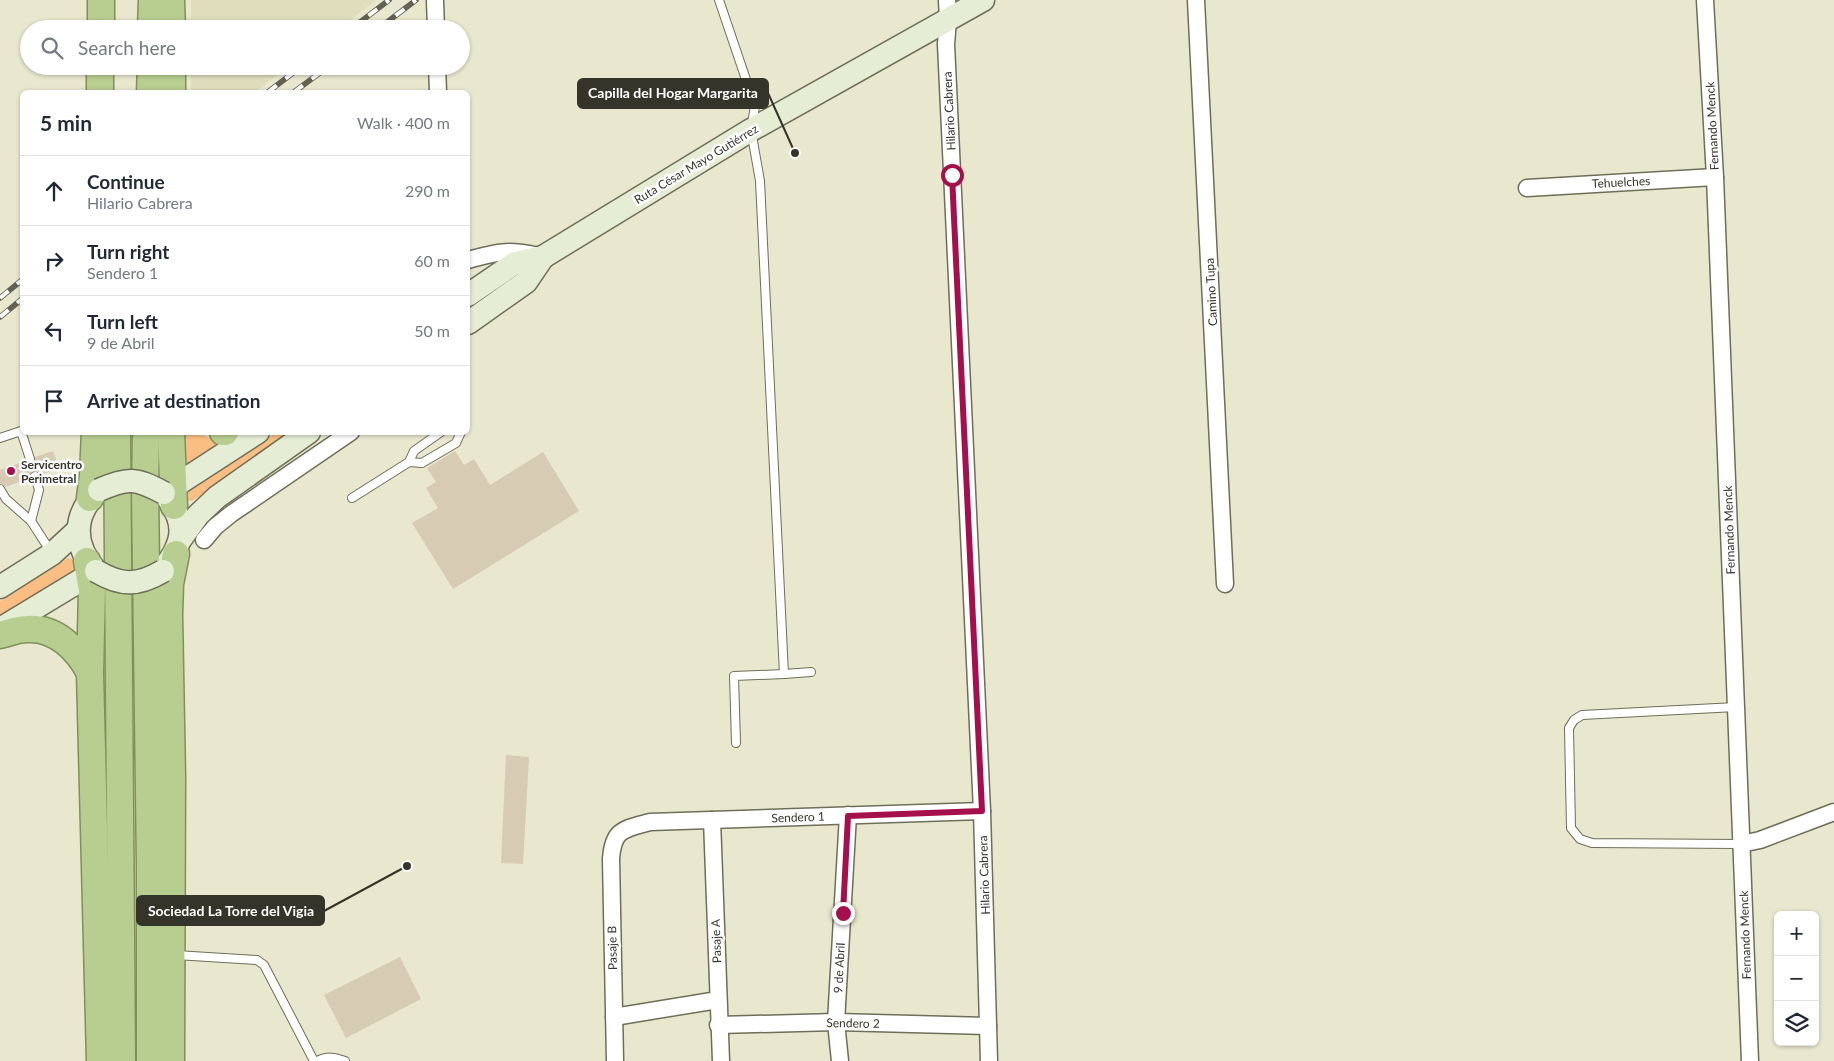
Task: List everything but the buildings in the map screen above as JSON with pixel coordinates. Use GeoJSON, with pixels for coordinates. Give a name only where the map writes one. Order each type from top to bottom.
{"type":"FeatureCollection","features":[{"type":"Feature","properties":{"kind":"highway"},"geometry":{"type":"LineString","coordinates":[[101,0],[101,20]]}},
{"type":"Feature","properties":{"kind":"highway"},"geometry":{"type":"LineString","coordinates":[[118,0],[118,20]]}},
{"type":"Feature","properties":{"kind":"highway"},"geometry":{"type":"LineString","coordinates":[[151,20],[152,0]]}},
{"type":"Feature","properties":{"kind":"highway"},"geometry":{"type":"LineString","coordinates":[[171,0],[172,20]]}},
{"type":"Feature","properties":{"kind":"highway"},"geometry":{"type":"LineString","coordinates":[[100,75],[100,90]]}},
{"type":"Feature","properties":{"kind":"highway"},"geometry":{"type":"LineString","coordinates":[[118,75],[118,90]]}},
{"type":"Feature","properties":{"kind":"highway"},"geometry":{"type":"LineString","coordinates":[[150,90],[151,75]]}},
{"type":"Feature","properties":{"kind":"highway"},"geometry":{"type":"LineString","coordinates":[[172,75],[172,90]]}},
{"type":"Feature","properties":{"kind":"highway"},"geometry":{"type":"LineString","coordinates":[[94,435],[94,494]]}},
{"type":"Feature","properties":{"kind":"highway"},"geometry":{"type":"LineString","coordinates":[[117,435],[122,1061]]}},
{"type":"Feature","properties":{"kind":"highway"},"geometry":{"type":"LineString","coordinates":[[146,435],[150,1061]]}},
{"type":"Feature","properties":{"kind":"highway"},"geometry":{"type":"LineString","coordinates":[[170,495],[171,435]]}},
{"type":"Feature","properties":{"kind":"highway"},"geometry":{"type":"LineString","coordinates":[[171,1061],[170,584],[173,555]]}},
{"type":"Feature","properties":{"kind":"highway"},"geometry":{"type":"LineString","coordinates":[[91,568],[90,674],[100,1061]]}},
{"type":"Feature","properties":{"kind":"highway"},"geometry":{"type":"LineString","coordinates":[[0,635],[26,629],[37,629],[49,633],[68,644],[77,652],[90,674]]}},
{"type":"Feature","properties":{"kind":"main road","name":"Ruta César Mayo Gutiérrez"},"geometry":{"type":"LineString","coordinates":[[470,294],[515,263],[543,257],[947,10],[983,0]]}},
{"type":"Feature","properties":{"kind":"main road","name":"Ruta César Mayo Gutiérrez"},"geometry":{"type":"LineString","coordinates":[[470,322],[526,282],[543,257]]}},
{"type":"Feature","properties":{"kind":"main road"},"geometry":{"type":"LineString","coordinates":[[170,495],[254,435]]}},
{"type":"Feature","properties":{"kind":"main road"},"geometry":{"type":"LineString","coordinates":[[173,555],[180,522],[170,495],[143,482],[120,481],[94,494],[81,513],[78,530],[80,546],[91,568],[108,578],[122,582],[137,582],[151,578],[173,555],[198,515],[217,497],[305,435]]}},
{"type":"Feature","properties":{"kind":"main road"},"geometry":{"type":"LineString","coordinates":[[0,587],[52,554],[78,530]]}},
{"type":"Feature","properties":{"kind":"main road"},"geometry":{"type":"LineString","coordinates":[[0,629],[91,568]]}},
{"type":"Feature","properties":{"kind":"street","name":"Camino Tupa"},"geometry":{"type":"LineString","coordinates":[[1196,0],[1225,584]]}},
{"type":"Feature","properties":{"kind":"street","name":"Fernando Menck"},"geometry":{"type":"LineString","coordinates":[[1705,0],[1715,176],[1750,1061]]}},
{"type":"Feature","properties":{"kind":"street"},"geometry":{"type":"LineString","coordinates":[[435,1],[436,20]]}},
{"type":"Feature","properties":{"kind":"street","name":"Hilario Cabrera"},"geometry":{"type":"LineString","coordinates":[[947,10],[946,44],[982,811],[989,1061]]}},
{"type":"Feature","properties":{"kind":"street"},"geometry":{"type":"LineString","coordinates":[[437,75],[438,90]]}},
{"type":"Feature","properties":{"kind":"street","name":"Tehuelches"},"geometry":{"type":"LineString","coordinates":[[1526,188],[1715,176]]}},
{"type":"Feature","properties":{"kind":"street"},"geometry":{"type":"LineString","coordinates":[[470,259],[498,252],[517,251],[543,257]]}},
{"type":"Feature","properties":{"kind":"street"},"geometry":{"type":"LineString","coordinates":[[204,540],[215,527],[231,514],[347,435]]}},
{"type":"Feature","properties":{"kind":"street","name":"Sendero 1"},"geometry":{"type":"LineString","coordinates":[[616,836],[631,827],[650,822],[982,811]]}},
{"type":"Feature","properties":{"kind":"street"},"geometry":{"type":"LineString","coordinates":[[1741,844],[1760,840],[1834,812]]}},
{"type":"Feature","properties":{"kind":"street","name":"9 de Abril"},"geometry":{"type":"LineString","coordinates":[[840,1061],[836,1022],[848,816]]}},
{"type":"Feature","properties":{"kind":"street","name":"Pasaje A"},"geometry":{"type":"LineString","coordinates":[[712,820],[718,1025],[721,1061]]}},
{"type":"Feature","properties":{"kind":"street","name":"Pasaje B"},"geometry":{"type":"LineString","coordinates":[[615,1061],[610,859],[611,846],[616,836]]}},
{"type":"Feature","properties":{"kind":"street"},"geometry":{"type":"LineString","coordinates":[[614,1017],[718,1000]]}},
{"type":"Feature","properties":{"kind":"street","name":"Sendero 2"},"geometry":{"type":"LineString","coordinates":[[718,1025],[836,1022],[988,1026]]}},
{"type":"Feature","properties":{"kind":"lane"},"geometry":{"type":"LineString","coordinates":[[719,0],[755,106],[752,130],[760,181],[784,674]]}},
{"type":"Feature","properties":{"kind":"lane"},"geometry":{"type":"LineString","coordinates":[[0,438],[20,431]]}},
{"type":"Feature","properties":{"kind":"lane"},"geometry":{"type":"LineString","coordinates":[[22,435],[30,459]]}},
{"type":"Feature","properties":{"kind":"lane"},"geometry":{"type":"LineString","coordinates":[[352,498],[409,462],[414,451],[437,435]]}},
{"type":"Feature","properties":{"kind":"lane"},"geometry":{"type":"LineString","coordinates":[[409,462],[422,463],[456,443],[459,435]]}},
{"type":"Feature","properties":{"kind":"lane"},"geometry":{"type":"LineString","coordinates":[[31,521],[39,490],[36,476]]}},
{"type":"Feature","properties":{"kind":"lane"},"geometry":{"type":"LineString","coordinates":[[0,489],[6,499],[31,521],[52,554]]}},
{"type":"Feature","properties":{"kind":"lane"},"geometry":{"type":"LineString","coordinates":[[736,743],[734,676],[811,672]]}},
{"type":"Feature","properties":{"kind":"lane"},"geometry":{"type":"LineString","coordinates":[[1736,707],[1582,715],[1574,720],[1569,728],[1571,828],[1580,839],[1592,843],[1741,844]]}},
{"type":"Feature","properties":{"kind":"lane"},"geometry":{"type":"LineString","coordinates":[[172,955],[257,960],[264,965],[315,1061],[335,1057],[346,1061]]}},
{"type":"Feature","properties":{"kind":"shaded area"},"geometry":{"type":"Polygon","coordinates":[[[191,0],[376,0],[350,20],[191,20],[191,0]]]}},
{"type":"Feature","properties":{"kind":"shaded area"},"geometry":{"type":"Polygon","coordinates":[[[191,75],[277,75],[258,90],[191,90],[191,75]]]}},
{"type":"Feature","properties":{"kind":"shaded area"},"geometry":{"type":"Polygon","coordinates":[[[175,435],[206,436],[221,446],[181,469],[175,435]]]}},
{"type":"Feature","properties":{"kind":"shaded area"},"geometry":{"type":"Polygon","coordinates":[[[273,435],[295,435],[192,501],[185,500],[183,490],[273,435]]]}},
{"type":"Feature","properties":{"kind":"shaded area"},"geometry":{"type":"Polygon","coordinates":[[[68,558],[73,559],[81,572],[0,617],[0,601],[68,558]]]}},
{"type":"Feature","properties":{"kind":"railway"},"geometry":{"type":"LineString","coordinates":[[363,20],[389,0]]}},
{"type":"Feature","properties":{"kind":"railway"},"geometry":{"type":"LineString","coordinates":[[390,20],[416,0]]}},
{"type":"Feature","properties":{"kind":"railway"},"geometry":{"type":"LineString","coordinates":[[271,90],[290,75]]}},
{"type":"Feature","properties":{"kind":"railway"},"geometry":{"type":"LineString","coordinates":[[297,90],[317,75]]}},
{"type":"Feature","properties":{"kind":"railway"},"geometry":{"type":"LineString","coordinates":[[0,298],[20,282]]}},
{"type":"Feature","properties":{"kind":"railway"},"geometry":{"type":"LineString","coordinates":[[0,317],[20,301]]}},
{"type":"Feature","properties":{"kind":"place","name":"Capilla del Hogar Margarita"},"geometry":{"type":"Point","coordinates":[795,153]}},
{"type":"Feature","properties":{"kind":"place","name":"Servicentro Perimetral"},"geometry":{"type":"Point","coordinates":[11,471]}},
{"type":"Feature","properties":{"kind":"place","name":"Sociedad La Torre del Vigia"},"geometry":{"type":"Point","coordinates":[407,866]}},
{"type":"Feature","properties":{"kind":"route"},"geometry":{"type":"LineString","coordinates":[[843,913],[848,816],[982,811],[952,175]]}}]}
